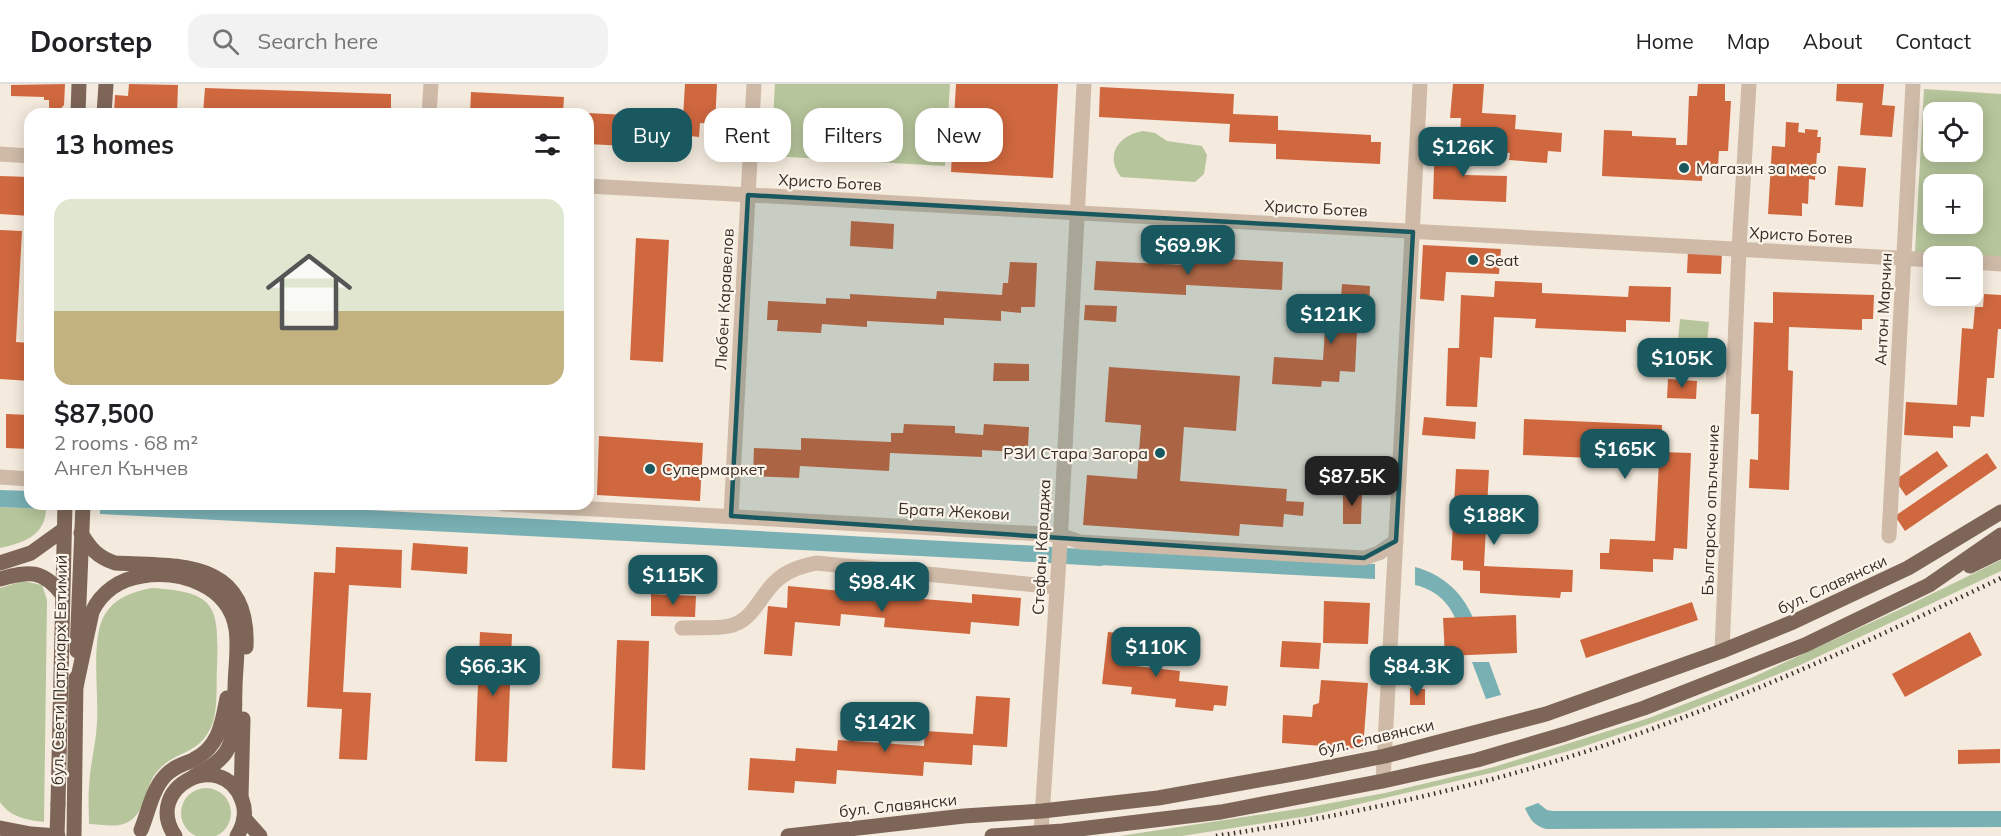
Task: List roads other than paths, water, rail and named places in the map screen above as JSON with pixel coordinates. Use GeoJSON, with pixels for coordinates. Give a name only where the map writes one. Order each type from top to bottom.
{"type":"FeatureCollection","features":[{"type":"Feature","properties":{"kind":"main road"},"geometry":{"type":"LineString","coordinates":[[78,108],[79,84]]}},
{"type":"Feature","properties":{"kind":"main road"},"geometry":{"type":"LineString","coordinates":[[104,108],[106,84]]}},
{"type":"Feature","properties":{"kind":"main road","name":"бул. Свети Патриарх Евтимий"},"geometry":{"type":"LineString","coordinates":[[58,836],[64,510]]}},
{"type":"Feature","properties":{"kind":"main road","name":"бул. Свети Патриарх Евтимий"},"geometry":{"type":"LineString","coordinates":[[74,836],[76,687],[82,510]]}},
{"type":"Feature","properties":{"kind":"main road","name":"бул. Славянски"},"geometry":{"type":"LineString","coordinates":[[788,836],[964,816],[1158,798],[1385,756],[1546,714],[1722,651],[1793,622],[1908,568],[2001,512]]}},
{"type":"Feature","properties":{"kind":"main road"},"geometry":{"type":"LineString","coordinates":[[0,564],[31,553],[63,526]]}},
{"type":"Feature","properties":{"kind":"main road"},"geometry":{"type":"LineString","coordinates":[[81,527],[96,555],[105,560],[195,568],[217,577],[237,599],[245,617],[247,635],[240,774],[244,818],[237,836]]}},
{"type":"Feature","properties":{"kind":"main road"},"geometry":{"type":"LineString","coordinates":[[1929,585],[2001,535]]}},
{"type":"Feature","properties":{"kind":"main road"},"geometry":{"type":"LineString","coordinates":[[992,836],[1221,812],[1383,781],[1477,760],[1644,708],[1805,645],[2001,551]]}},
{"type":"Feature","properties":{"kind":"main road"},"geometry":{"type":"LineString","coordinates":[[0,579],[22,573],[33,573],[44,576],[62,594]]}},
{"type":"Feature","properties":{"kind":"main road"},"geometry":{"type":"LineString","coordinates":[[76,687],[90,620],[96,604],[113,587],[134,578],[150,575],[185,577],[207,586],[223,602],[233,620],[236,628],[234,724],[229,746],[218,762],[181,783],[154,820],[134,833]]}},
{"type":"Feature","properties":{"kind":"main road"},"geometry":{"type":"LineString","coordinates":[[134,833],[163,778],[174,767],[208,750],[217,738],[223,719],[236,648]]}},
{"type":"Feature","properties":{"kind":"main road"},"geometry":{"type":"LineString","coordinates":[[193,777],[211,775],[222,778],[232,784],[241,797]]}},
{"type":"Feature","properties":{"kind":"main road"},"geometry":{"type":"LineString","coordinates":[[170,800],[168,819],[175,836]]}},
{"type":"Feature","properties":{"kind":"main road"},"geometry":{"type":"LineString","coordinates":[[244,818],[260,836]]}},
{"type":"Feature","properties":{"kind":"main road"},"geometry":{"type":"LineString","coordinates":[[0,819],[21,832]]}},
{"type":"Feature","properties":{"kind":"main road"},"geometry":{"type":"LineString","coordinates":[[0,828],[58,836]]}},
{"type":"Feature","properties":{"kind":"street"},"geometry":{"type":"LineString","coordinates":[[429,108],[431,84]]}},
{"type":"Feature","properties":{"kind":"street","name":"Любен Каравелов"},"geometry":{"type":"LineString","coordinates":[[731,516],[754,84]]}},
{"type":"Feature","properties":{"kind":"street","name":"Стефан Караджа"},"geometry":{"type":"LineString","coordinates":[[1041,832],[1060,539],[1083,84]]}},
{"type":"Feature","properties":{"kind":"street"},"geometry":{"type":"LineString","coordinates":[[1383,781],[1420,84]]}},
{"type":"Feature","properties":{"kind":"street","name":"Българско опълчение"},"geometry":{"type":"LineString","coordinates":[[1722,651],[1749,84]]}},
{"type":"Feature","properties":{"kind":"street","name":"Антон Марчин"},"geometry":{"type":"LineString","coordinates":[[1889,536],[1913,84]]}},
{"type":"Feature","properties":{"kind":"street"},"geometry":{"type":"LineString","coordinates":[[0,154],[24,156]]}},
{"type":"Feature","properties":{"kind":"street","name":"Христо Ботев"},"geometry":{"type":"LineString","coordinates":[[594,186],[1923,259]]}},
{"type":"Feature","properties":{"kind":"street"},"geometry":{"type":"LineString","coordinates":[[1983,263],[2001,264]]}},
{"type":"Feature","properties":{"kind":"street"},"geometry":{"type":"LineString","coordinates":[[0,477],[24,478]]}},
{"type":"Feature","properties":{"kind":"street","name":"Братя Жекови"},"geometry":{"type":"LineString","coordinates":[[594,509],[731,516],[1080,542],[1364,558],[1379,553],[1396,541]]}},
{"type":"Feature","properties":{"kind":"street"},"geometry":{"type":"LineString","coordinates":[[682,628],[729,626],[736,623],[755,610],[774,582],[793,568],[816,563],[1057,587]]}},
{"type":"Feature","properties":{"kind":"water"},"geometry":{"type":"Polygon","coordinates":[[[0,490],[24,491],[24,508],[0,507],[0,490]]]}},
{"type":"Feature","properties":{"kind":"water"},"geometry":{"type":"Polygon","coordinates":[[[100,510],[368,510],[1038,546],[1037,562],[100,514],[100,510]]]}},
{"type":"Feature","properties":{"kind":"water"},"geometry":{"type":"Polygon","coordinates":[[[1080,549],[1375,564],[1375,579],[1079,564],[1080,549]]]}},
{"type":"Feature","properties":{"kind":"water"},"geometry":{"type":"Polygon","coordinates":[[[1415,567],[1435,575],[1451,586],[1464,601],[1474,620],[1456,620],[1440,597],[1415,585],[1415,567]]]}},
{"type":"Feature","properties":{"kind":"water"},"geometry":{"type":"Polygon","coordinates":[[[1472,662],[1489,662],[1501,695],[1486,699],[1472,662]]]}},
{"type":"Feature","properties":{"kind":"water"},"geometry":{"type":"Polygon","coordinates":[[[1538,803],[1547,810],[1553,811],[2001,811],[2001,827],[1546,829],[1532,821],[1525,808],[1538,803]]]}},
{"type":"Feature","properties":{"kind":"waterway"},"geometry":{"type":"LineString","coordinates":[[1015,553],[1100,558]]}},
{"type":"Feature","properties":{"kind":"railway"},"geometry":{"type":"LineString","coordinates":[[1216,836],[1395,803],[1500,777],[1629,737],[1817,663],[2001,578]]}},
{"type":"Feature","properties":{"kind":"place","name":"Магазин за месо"},"geometry":{"type":"Point","coordinates":[1684,168]}},
{"type":"Feature","properties":{"kind":"place","name":"Seat"},"geometry":{"type":"Point","coordinates":[1473,260]}},
{"type":"Feature","properties":{"kind":"place","name":"РЗИ Стара Загора"},"geometry":{"type":"Point","coordinates":[1160,453]}},
{"type":"Feature","properties":{"kind":"place","name":"Супермаркет"},"geometry":{"type":"Point","coordinates":[650,469]}}]}
